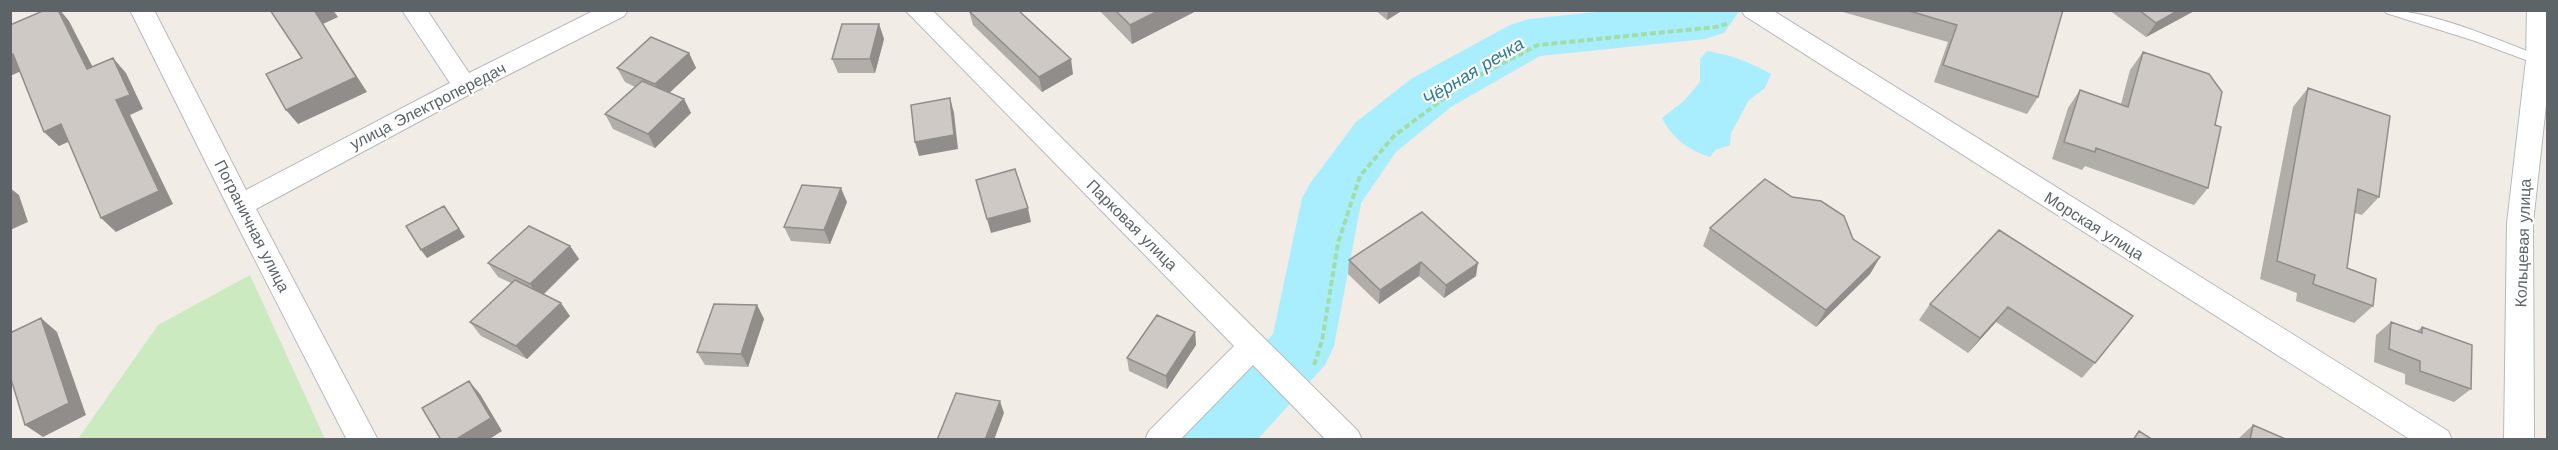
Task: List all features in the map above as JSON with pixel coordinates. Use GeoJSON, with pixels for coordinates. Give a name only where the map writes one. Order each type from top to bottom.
{"type":"FeatureCollection","features":[{"type":"Feature","properties":{"kind":"street","name":"Пограничная улица"},"geometry":{"type":"LineString","coordinates":[[142,10],[240,205],[363,440]]}},
{"type":"Feature","properties":{"kind":"street"},"geometry":{"type":"LineString","coordinates":[[414,10],[465,86]]}},
{"type":"Feature","properties":{"kind":"street","name":"улица Электропередач"},"geometry":{"type":"LineString","coordinates":[[240,205],[465,86],[616,10]]}},
{"type":"Feature","properties":{"kind":"street","name":"Парковая улица"},"geometry":{"type":"LineString","coordinates":[[917,10],[1347,440]]}},
{"type":"Feature","properties":{"kind":"street","name":"Кольцевая улица"},"geometry":{"type":"LineString","coordinates":[[2519,440],[2520,223],[2541,72],[2539,10]]}},
{"type":"Feature","properties":{"kind":"street","name":"Морская улица"},"geometry":{"type":"LineString","coordinates":[[1758,12],[2437,440]]}},
{"type":"Feature","properties":{"kind":"street"},"geometry":{"type":"LineString","coordinates":[[1160,440],[1257,350]]}},
{"type":"Feature","properties":{"kind":"lane"},"geometry":{"type":"LineString","coordinates":[[2390,10],[2479,38],[2541,72]]}},
{"type":"Feature","properties":{"kind":"path"},"geometry":{"type":"LineString","coordinates":[[1300,393],[1322,341],[1338,243],[1360,176],[1394,136],[1463,84],[1538,45],[1716,27],[1758,12]]}},
{"type":"Feature","properties":{"kind":"green space"},"geometry":{"type":"Polygon","coordinates":[[[250,275],[325,439],[78,439],[158,325],[250,275]]]}},
{"type":"Feature","properties":{"kind":"water"},"geometry":{"type":"Polygon","coordinates":[[[1707,51],[1740,60],[1771,74],[1765,88],[1749,100],[1731,133],[1730,145],[1715,150],[1710,157],[1682,142],[1671,132],[1662,118],[1684,101],[1700,82],[1700,59],[1707,51]]]}},
{"type":"Feature","properties":{"kind":"building"},"geometry":{"type":"Polygon","coordinates":[[[45,10],[58,10],[87,69],[113,58],[130,95],[116,100],[159,191],[101,218],[61,124],[44,132],[13,54],[10,55],[10,25],[45,10]]]}},
{"type":"Feature","properties":{"kind":"building"},"geometry":{"type":"Polygon","coordinates":[[[270,10],[314,10],[356,77],[286,110],[266,74],[302,58],[270,10]]]}},
{"type":"Feature","properties":{"kind":"building"},"geometry":{"type":"Polygon","coordinates":[[[1018,10],[1071,59],[1039,77],[969,11],[1018,10]]]}},
{"type":"Feature","properties":{"kind":"building"},"geometry":{"type":"Polygon","coordinates":[[[1115,10],[1160,10],[1130,25],[1115,10]]]}},
{"type":"Feature","properties":{"kind":"building"},"geometry":{"type":"Polygon","coordinates":[[[1906,10],[2063,10],[2038,97],[1943,65],[1957,25],[1906,10]]]}},
{"type":"Feature","properties":{"kind":"building"},"geometry":{"type":"Polygon","coordinates":[[[2139,10],[2179,10],[2156,23],[2139,10]]]}},
{"type":"Feature","properties":{"kind":"building"},"geometry":{"type":"Polygon","coordinates":[[[842,24],[879,24],[870,59],[832,59],[842,24]]]}},
{"type":"Feature","properties":{"kind":"building"},"geometry":{"type":"Polygon","coordinates":[[[651,37],[689,53],[655,84],[617,68],[651,37]]]}},
{"type":"Feature","properties":{"kind":"building"},"geometry":{"type":"Polygon","coordinates":[[[2143,52],[2209,74],[2222,92],[2215,125],[2221,127],[2208,188],[2096,148],[2095,152],[2064,142],[2080,90],[2128,107],[2143,52]]]}},
{"type":"Feature","properties":{"kind":"building"},"geometry":{"type":"Polygon","coordinates":[[[642,81],[684,99],[648,134],[605,114],[642,81]]]}},
{"type":"Feature","properties":{"kind":"building"},"geometry":{"type":"Polygon","coordinates":[[[2308,88],[2390,116],[2379,197],[2358,189],[2347,268],[2376,279],[2373,306],[2313,284],[2315,275],[2277,261],[2308,88]]]}},
{"type":"Feature","properties":{"kind":"building"},"geometry":{"type":"Polygon","coordinates":[[[950,98],[954,135],[915,142],[911,105],[950,98]]]}},
{"type":"Feature","properties":{"kind":"building"},"geometry":{"type":"Polygon","coordinates":[[[1015,169],[1028,208],[987,219],[976,180],[1015,169]]]}},
{"type":"Feature","properties":{"kind":"building"},"geometry":{"type":"Polygon","coordinates":[[[1765,179],[1792,197],[1821,201],[1844,216],[1853,239],[1880,257],[1826,310],[1710,228],[1765,179]]]}},
{"type":"Feature","properties":{"kind":"building"},"geometry":{"type":"Polygon","coordinates":[[[802,185],[841,188],[824,230],[784,227],[802,185]]]}},
{"type":"Feature","properties":{"kind":"building"},"geometry":{"type":"Polygon","coordinates":[[[444,206],[459,229],[421,250],[406,226],[444,206]]]}},
{"type":"Feature","properties":{"kind":"building"},"geometry":{"type":"Polygon","coordinates":[[[1422,212],[1478,263],[1446,285],[1421,262],[1380,290],[1349,260],[1422,212]]]}},
{"type":"Feature","properties":{"kind":"building"},"geometry":{"type":"Polygon","coordinates":[[[529,226],[570,246],[530,284],[488,263],[529,226]]]}},
{"type":"Feature","properties":{"kind":"building"},"geometry":{"type":"Polygon","coordinates":[[[1999,230],[2133,316],[2095,363],[2008,307],[1980,338],[1930,304],[1999,230]]]}},
{"type":"Feature","properties":{"kind":"building"},"geometry":{"type":"Polygon","coordinates":[[[515,280],[561,303],[516,346],[470,322],[515,280]]]}},
{"type":"Feature","properties":{"kind":"building"},"geometry":{"type":"Polygon","coordinates":[[[714,304],[757,305],[741,354],[697,352],[714,304]]]}},
{"type":"Feature","properties":{"kind":"building"},"geometry":{"type":"Polygon","coordinates":[[[1157,315],[1195,332],[1166,376],[1127,358],[1157,315]]]}},
{"type":"Feature","properties":{"kind":"building"},"geometry":{"type":"Polygon","coordinates":[[[41,318],[69,403],[25,425],[10,376],[10,333],[41,318]]]}},
{"type":"Feature","properties":{"kind":"building"},"geometry":{"type":"Polygon","coordinates":[[[2391,322],[2422,333],[2422,327],[2472,345],[2471,389],[2420,371],[2420,361],[2389,349],[2391,322]]]}},
{"type":"Feature","properties":{"kind":"building"},"geometry":{"type":"Polygon","coordinates":[[[469,381],[491,418],[455,440],[441,440],[422,408],[469,381]]]}},
{"type":"Feature","properties":{"kind":"building"},"geometry":{"type":"Polygon","coordinates":[[[956,393],[1000,401],[985,440],[937,440],[956,393]]]}},
{"type":"Feature","properties":{"kind":"building"},"geometry":{"type":"Polygon","coordinates":[[[2253,425],[2288,440],[2250,440],[2253,425]]]}},
{"type":"Feature","properties":{"kind":"building"},"geometry":{"type":"Polygon","coordinates":[[[2139,431],[2153,440],[2133,440],[2139,431]]]}},
{"type":"Feature","properties":{"kind":"waterway","name":"Чёрная речка"},"geometry":{"type":"LineString","coordinates":[[1214,440],[1302,346],[1332,198],[1376,137],[1431,93],[1529,38],[1705,20],[1714,10]]}}]}
